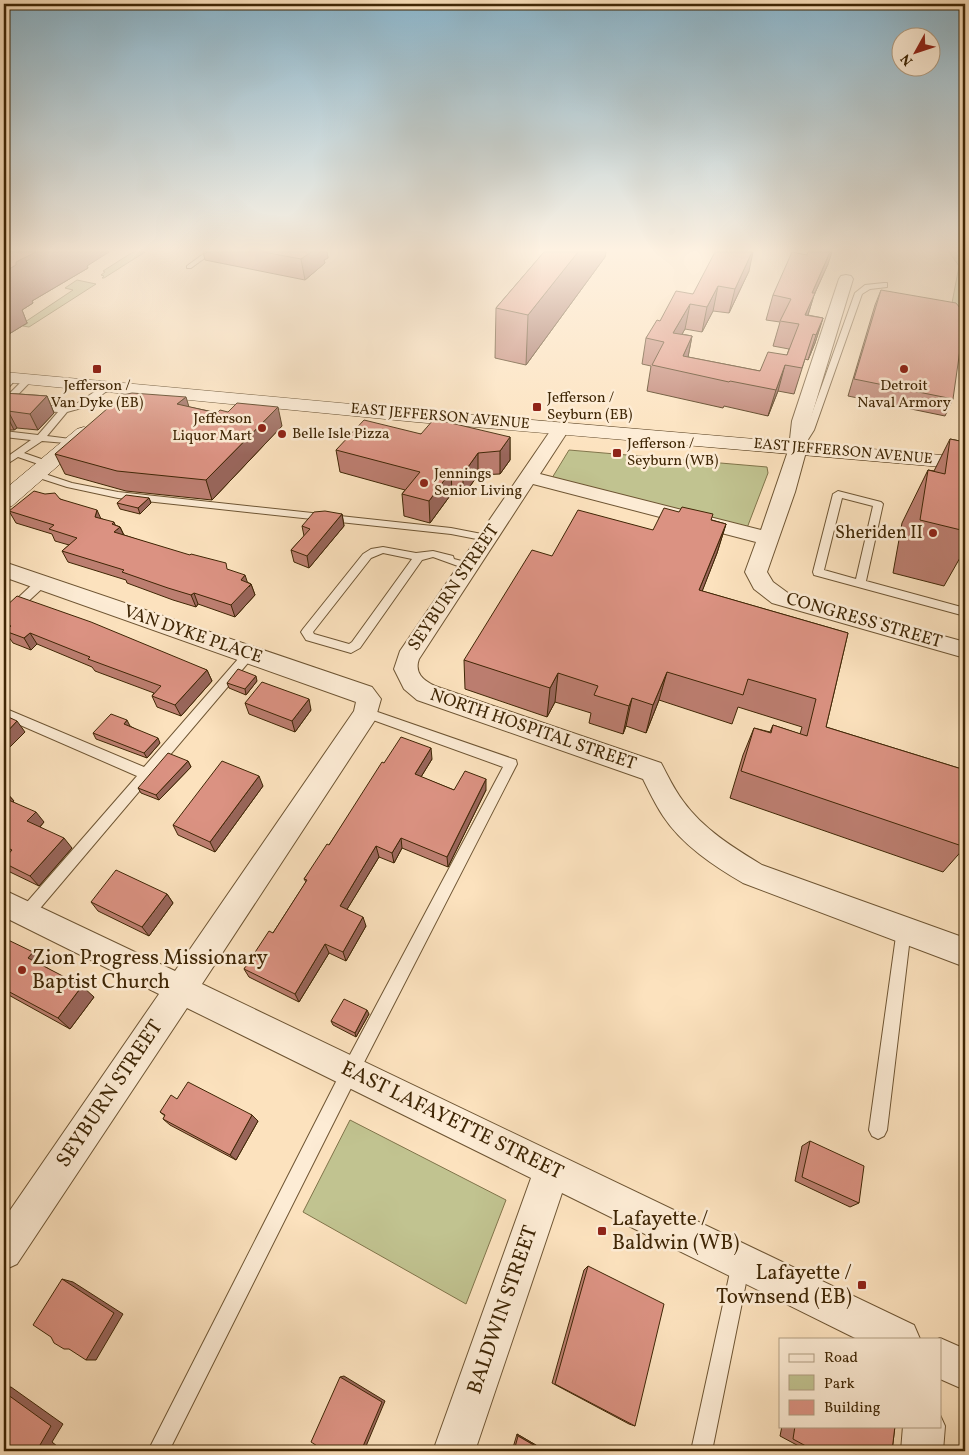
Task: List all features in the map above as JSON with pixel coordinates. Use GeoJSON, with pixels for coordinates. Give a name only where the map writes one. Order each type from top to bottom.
{"type":"FeatureCollection","features":[{"type":"Feature","properties":{"kind":"main road","name":"EAST JEFFERSON AVENUE"},"geometry":{"type":"LineString","coordinates":[[12,380],[108,386],[965,463]]}},
{"type":"Feature","properties":{"kind":"main road"},"geometry":{"type":"LineString","coordinates":[[8,493],[42,469],[138,389]]}},
{"type":"Feature","properties":{"kind":"street"},"geometry":{"type":"LineString","coordinates":[[529,477],[768,539],[798,448],[801,421],[833,320]]}},
{"type":"Feature","properties":{"kind":"street","name":"SEYBURN STREET"},"geometry":{"type":"LineString","coordinates":[[407,676],[405,663],[459,564],[487,538],[561,428]]}},
{"type":"Feature","properties":{"kind":"street","name":"CONGRESS STREET"},"geometry":{"type":"LineString","coordinates":[[768,539],[756,572],[765,588],[780,598],[965,650]]}},
{"type":"Feature","properties":{"kind":"street","name":"VAN DYKE PLACE"},"geometry":{"type":"LineString","coordinates":[[4,568],[363,694],[368,699],[366,713]]}},
{"type":"Feature","properties":{"kind":"street","name":"NORTH HOSPITAL STREET"},"geometry":{"type":"LineString","coordinates":[[407,676],[412,684],[426,693],[652,771],[673,810],[717,851],[731,862],[753,874],[965,952]]}},
{"type":"Feature","properties":{"kind":"street","name":"SEYBURN STREET"},"geometry":{"type":"LineString","coordinates":[[4,1251],[366,713]]}},
{"type":"Feature","properties":{"kind":"street","name":"EAST LAFAYETTE STREET"},"geometry":{"type":"LineString","coordinates":[[15,908],[898,1338]]}},
{"type":"Feature","properties":{"kind":"street","name":"BALDWIN STREET"},"geometry":{"type":"LineString","coordinates":[[454,1451],[552,1170]]}},
{"type":"Feature","properties":{"kind":"street"},"geometry":{"type":"LineString","coordinates":[[942,1359],[965,1370]]}},
{"type":"Feature","properties":{"kind":"street"},"geometry":{"type":"LineString","coordinates":[[922,1451],[924,1428]]}},
{"type":"Feature","properties":{"kind":"lane"},"geometry":{"type":"LineString","coordinates":[[798,448],[810,430],[849,320]]}},
{"type":"Feature","properties":{"kind":"lane"},"geometry":{"type":"LineString","coordinates":[[7,405],[12,380]]}},
{"type":"Feature","properties":{"kind":"lane"},"geometry":{"type":"LineString","coordinates":[[36,409],[74,410],[84,405],[108,386]]}},
{"type":"Feature","properties":{"kind":"lane"},"geometry":{"type":"LineString","coordinates":[[4,463],[40,438],[64,411]]}},
{"type":"Feature","properties":{"kind":"lane"},"geometry":{"type":"LineString","coordinates":[[4,434],[20,432],[40,438],[75,442]]}},
{"type":"Feature","properties":{"kind":"lane"},"geometry":{"type":"LineString","coordinates":[[17,454],[70,485],[118,495],[451,531],[487,538]]}},
{"type":"Feature","properties":{"kind":"lane"},"geometry":{"type":"LineString","coordinates":[[860,584],[878,504],[838,494],[818,572],[860,584],[965,612]]}},
{"type":"Feature","properties":{"kind":"lane"},"geometry":{"type":"LineString","coordinates":[[424,556],[351,649],[310,637],[307,632],[373,551],[380,549],[424,556],[444,564],[459,564]]}},
{"type":"Feature","properties":{"kind":"lane"},"geometry":{"type":"LineString","coordinates":[[4,617],[42,582]]}},
{"type":"Feature","properties":{"kind":"lane"},"geometry":{"type":"LineString","coordinates":[[15,908],[146,774],[248,654]]}},
{"type":"Feature","properties":{"kind":"lane"},"geometry":{"type":"LineString","coordinates":[[158,1451],[350,1072],[511,764],[366,713]]}},
{"type":"Feature","properties":{"kind":"lane"},"geometry":{"type":"LineString","coordinates":[[4,714],[146,774]]}},
{"type":"Feature","properties":{"kind":"lane"},"geometry":{"type":"LineString","coordinates":[[878,1130],[904,930]]}},
{"type":"Feature","properties":{"kind":"lane"},"geometry":{"type":"LineString","coordinates":[[702,1451],[741,1262]]}},
{"type":"Feature","properties":{"kind":"green space"},"geometry":{"type":"Polygon","coordinates":[[[28,320],[40,320],[29,327],[23,326],[28,323],[25,322],[28,320]]]}},
{"type":"Feature","properties":{"kind":"green space"},"geometry":{"type":"Polygon","coordinates":[[[949,320],[965,320],[965,344],[956,342],[949,320]]]}},
{"type":"Feature","properties":{"kind":"green space"},"geometry":{"type":"Polygon","coordinates":[[[569,450],[767,467],[768,473],[747,528],[552,478],[569,450]]]}},
{"type":"Feature","properties":{"kind":"green space"},"geometry":{"type":"Polygon","coordinates":[[[350,1120],[506,1200],[466,1304],[303,1212],[350,1120]]]}},
{"type":"Feature","properties":{"kind":"building"},"geometry":{"type":"Polygon","coordinates":[[[657,320],[681,320],[673,333],[692,336],[683,356],[760,371],[768,352],[787,355],[799,324],[781,320],[822,320],[816,335],[813,334],[802,368],[785,365],[776,390],[652,365],[664,342],[646,338],[657,320]]]}},
{"type":"Feature","properties":{"kind":"building","name":"Detroit Naval Armory"},"geometry":{"type":"Polygon","coordinates":[[[872,320],[964,320],[953,399],[854,379],[872,320]]]}},
{"type":"Feature","properties":{"kind":"building"},"geometry":{"type":"Polygon","coordinates":[[[4,393],[47,396],[30,414],[8,411],[4,414],[4,393]]]}},
{"type":"Feature","properties":{"kind":"building"},"geometry":{"type":"Polygon","coordinates":[[[132,393],[186,397],[177,404],[217,413],[220,410],[228,412],[237,403],[278,407],[206,480],[117,471],[55,454],[123,395],[132,393]]]}},
{"type":"Feature","properties":{"kind":"building"},"geometry":{"type":"Polygon","coordinates":[[[434,419],[510,437],[500,451],[478,453],[463,474],[451,471],[429,501],[402,494],[420,472],[336,450],[364,420],[421,434],[434,419]]]}},
{"type":"Feature","properties":{"kind":"building"},"geometry":{"type":"Polygon","coordinates":[[[950,439],[965,442],[965,531],[920,520],[928,470],[945,474],[950,439]]]}},
{"type":"Feature","properties":{"kind":"building"},"geometry":{"type":"Polygon","coordinates":[[[34,491],[45,494],[55,493],[60,499],[97,510],[95,517],[114,522],[112,524],[120,527],[114,532],[190,555],[226,563],[227,569],[245,575],[241,580],[251,584],[231,605],[194,593],[191,595],[168,588],[122,572],[124,570],[62,551],[77,538],[49,529],[54,525],[9,511],[34,491]]]}},
{"type":"Feature","properties":{"kind":"building"},"geometry":{"type":"Polygon","coordinates":[[[126,495],[149,498],[138,508],[117,503],[126,495]]]}},
{"type":"Feature","properties":{"kind":"building"},"geometry":{"type":"Polygon","coordinates":[[[682,507],[713,514],[711,520],[726,524],[699,590],[848,633],[826,727],[965,770],[965,847],[741,771],[754,728],[771,733],[773,725],[807,736],[816,699],[748,679],[743,695],[667,672],[653,705],[632,698],[629,706],[594,695],[598,686],[558,673],[550,688],[464,660],[532,550],[552,556],[578,510],[653,530],[664,508],[679,512],[682,507]]]}},
{"type":"Feature","properties":{"kind":"building"},"geometry":{"type":"Polygon","coordinates":[[[325,511],[342,514],[307,556],[291,550],[310,529],[302,526],[314,512],[325,511]]]}},
{"type":"Feature","properties":{"kind":"building"},"geometry":{"type":"Polygon","coordinates":[[[17,596],[91,622],[207,670],[175,705],[152,696],[161,686],[88,659],[90,657],[30,633],[24,638],[5,631],[11,626],[4,623],[4,608],[17,596]]]}},
{"type":"Feature","properties":{"kind":"building"},"geometry":{"type":"Polygon","coordinates":[[[238,669],[256,676],[245,689],[227,683],[238,669]]]}},
{"type":"Feature","properties":{"kind":"building"},"geometry":{"type":"Polygon","coordinates":[[[262,682],[309,699],[292,721],[245,703],[262,682]]]}},
{"type":"Feature","properties":{"kind":"building"},"geometry":{"type":"Polygon","coordinates":[[[111,714],[127,720],[124,724],[158,738],[144,753],[93,733],[111,714]]]}},
{"type":"Feature","properties":{"kind":"building"},"geometry":{"type":"Polygon","coordinates":[[[4,715],[17,721],[4,735],[4,715]]]}},
{"type":"Feature","properties":{"kind":"building"},"geometry":{"type":"Polygon","coordinates":[[[401,737],[431,748],[415,774],[454,790],[465,771],[486,779],[447,857],[401,838],[392,853],[376,846],[340,906],[363,917],[343,952],[325,944],[295,994],[244,969],[269,931],[273,933],[307,880],[304,879],[327,844],[329,845],[382,762],[384,763],[401,737]]]}},
{"type":"Feature","properties":{"kind":"building"},"geometry":{"type":"Polygon","coordinates":[[[168,753],[188,761],[156,795],[138,788],[168,753]]]}},
{"type":"Feature","properties":{"kind":"building"},"geometry":{"type":"Polygon","coordinates":[[[222,761],[259,776],[210,842],[173,825],[222,761]]]}},
{"type":"Feature","properties":{"kind":"building"},"geometry":{"type":"Polygon","coordinates":[[[4,798],[36,812],[27,821],[64,838],[30,876],[4,863],[4,859],[12,850],[4,846],[4,798]]]}},
{"type":"Feature","properties":{"kind":"building"},"geometry":{"type":"Polygon","coordinates":[[[116,870],[167,894],[142,927],[91,902],[116,870]]]}},
{"type":"Feature","properties":{"kind":"building"},"geometry":{"type":"Polygon","coordinates":[[[4,938],[33,952],[28,958],[82,986],[58,1018],[4,989],[4,938]]]}},
{"type":"Feature","properties":{"kind":"building"},"geometry":{"type":"Polygon","coordinates":[[[344,999],[367,1010],[355,1033],[331,1021],[344,999]]]}},
{"type":"Feature","properties":{"kind":"building"},"geometry":{"type":"Polygon","coordinates":[[[188,1082],[252,1115],[230,1155],[163,1119],[165,1115],[160,1112],[171,1095],[177,1099],[188,1082]]]}},
{"type":"Feature","properties":{"kind":"building"},"geometry":{"type":"Polygon","coordinates":[[[810,1141],[864,1166],[859,1203],[802,1177],[810,1141]]]}},
{"type":"Feature","properties":{"kind":"building"},"geometry":{"type":"Polygon","coordinates":[[[588,1266],[664,1304],[635,1426],[555,1384],[588,1266]]]}},
{"type":"Feature","properties":{"kind":"building"},"geometry":{"type":"Polygon","coordinates":[[[62,1279],[114,1313],[86,1360],[69,1349],[64,1349],[54,1343],[51,1337],[33,1325],[62,1279]]]}},
{"type":"Feature","properties":{"kind":"building"},"geometry":{"type":"Polygon","coordinates":[[[340,1377],[382,1402],[361,1451],[325,1451],[311,1442],[340,1377]]]}},
{"type":"Feature","properties":{"kind":"building"},"geometry":{"type":"Polygon","coordinates":[[[4,1392],[51,1426],[40,1445],[48,1451],[4,1451],[4,1392]]]}},
{"type":"Feature","properties":{"kind":"building"},"geometry":{"type":"Polygon","coordinates":[[[795,1428],[895,1428],[892,1451],[815,1451],[793,1439],[795,1428]]]}},
{"type":"Feature","properties":{"kind":"building"},"geometry":{"type":"Polygon","coordinates":[[[518,1436],[544,1451],[514,1451],[518,1436]]]}},
{"type":"Feature","properties":{"kind":"place","name":"Jefferson / Van Dyke (EB)"},"geometry":{"type":"Point","coordinates":[97,369]}},
{"type":"Feature","properties":{"kind":"place","name":"Detroit Naval Armory"},"geometry":{"type":"Point","coordinates":[904,369]}},
{"type":"Feature","properties":{"kind":"place","name":"Jefferson / Seyburn (EB)"},"geometry":{"type":"Point","coordinates":[537,407]}},
{"type":"Feature","properties":{"kind":"place","name":"Jefferson Liquor Mart"},"geometry":{"type":"Point","coordinates":[262,428]}},
{"type":"Feature","properties":{"kind":"place","name":"Belle Isle Pizza"},"geometry":{"type":"Point","coordinates":[282,434]}},
{"type":"Feature","properties":{"kind":"place","name":"Jefferson / Seyburn (WB)"},"geometry":{"type":"Point","coordinates":[617,453]}},
{"type":"Feature","properties":{"kind":"place","name":"Jennings Senior Living"},"geometry":{"type":"Point","coordinates":[424,483]}},
{"type":"Feature","properties":{"kind":"place","name":"Sheriden II"},"geometry":{"type":"Point","coordinates":[933,533]}},
{"type":"Feature","properties":{"kind":"place","name":"Zion Progress Missionary Baptist Church"},"geometry":{"type":"Point","coordinates":[22,970]}},
{"type":"Feature","properties":{"kind":"place","name":"Lafayette / Baldwin (WB)"},"geometry":{"type":"Point","coordinates":[602,1231]}},
{"type":"Feature","properties":{"kind":"place","name":"Lafayette / Townsend (EB)"},"geometry":{"type":"Point","coordinates":[862,1285]}}]}
